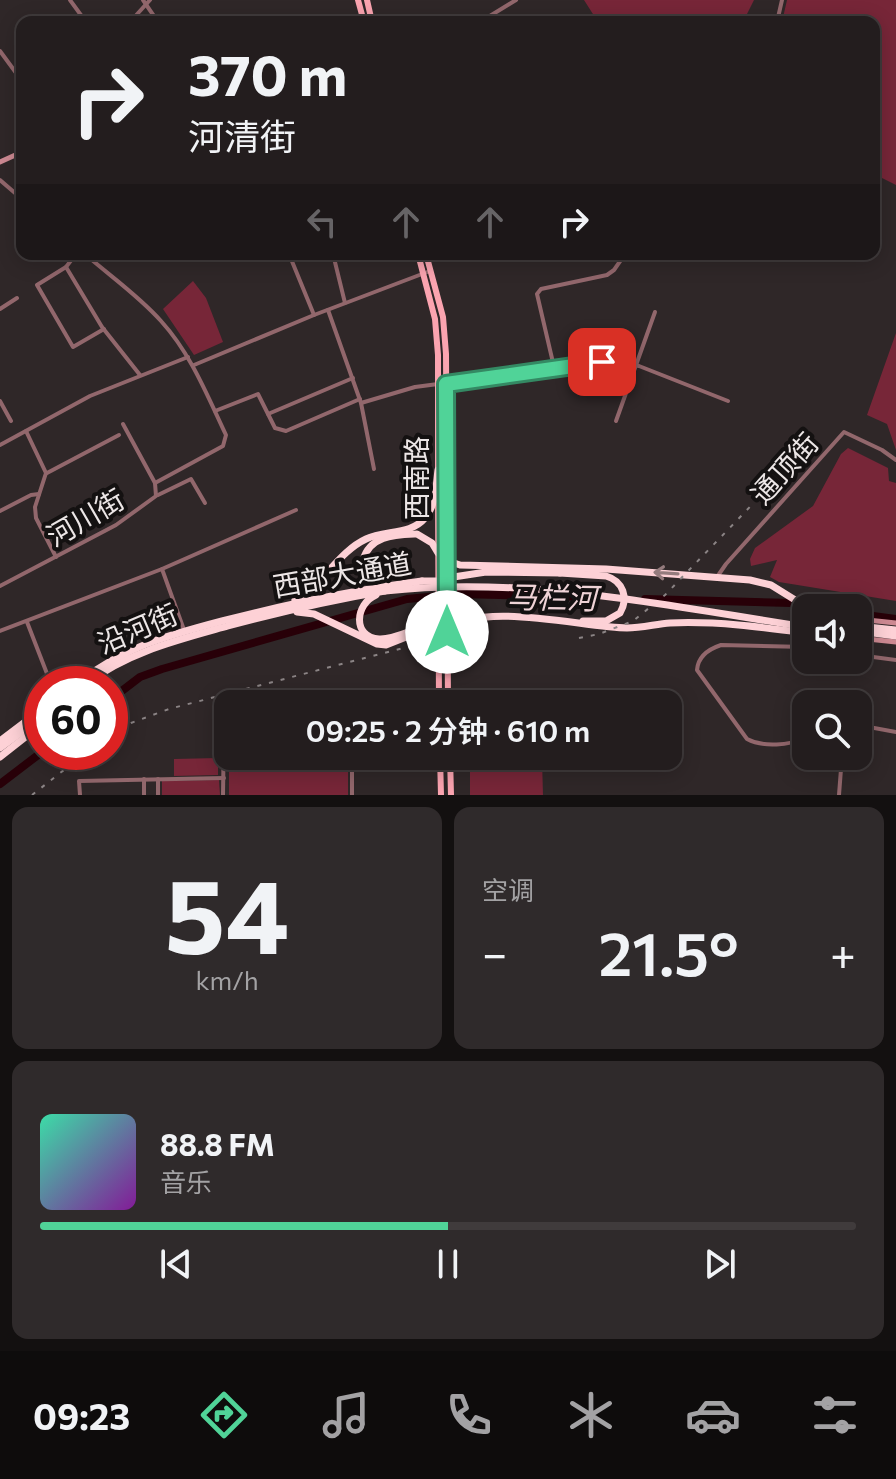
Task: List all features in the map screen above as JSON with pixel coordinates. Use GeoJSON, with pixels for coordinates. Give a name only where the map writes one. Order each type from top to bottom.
{"type":"FeatureCollection","features":[{"type":"Feature","properties":{"kind":"highway"},"geometry":{"type":"LineString","coordinates":[[242,616],[297,600],[356,545],[385,532],[414,527],[423,521],[432,507],[438,470]]}},
{"type":"Feature","properties":{"kind":"highway"},"geometry":{"type":"LineString","coordinates":[[401,584],[380,582],[372,577],[363,560],[369,547],[384,537],[417,534],[432,543],[451,562],[460,565],[606,569],[750,580],[771,585],[792,598]]}},
{"type":"Feature","properties":{"kind":"highway"},"geometry":{"type":"LineString","coordinates":[[422,581],[510,571],[606,576],[613,578],[621,587],[625,601],[620,613],[606,621],[569,622]]}},
{"type":"Feature","properties":{"kind":"highway","name":"西部大通道"},"geometry":{"type":"LineString","coordinates":[[222,625],[242,616],[321,597],[422,581],[530,582],[792,625]]}},
{"type":"Feature","properties":{"kind":"highway","name":"西部大通道"},"geometry":{"type":"LineString","coordinates":[[222,625],[385,591],[451,586],[529,587],[792,625]]}},
{"type":"Feature","properties":{"kind":"highway"},"geometry":{"type":"LineString","coordinates":[[385,591],[369,598],[358,617],[362,630],[376,639],[429,624],[441,616]]}},
{"type":"Feature","properties":{"kind":"highway"},"geometry":{"type":"LineString","coordinates":[[252,620],[305,611],[368,642],[386,645],[429,628],[442,633],[455,624],[471,619],[525,617],[630,628],[669,623],[792,626]]}},
{"type":"Feature","properties":{"kind":"highway","name":"沿河街"},"geometry":{"type":"LineString","coordinates":[[102,666],[129,650],[184,630],[222,625]]}},
{"type":"Feature","properties":{"kind":"highway","name":"沿河街"},"geometry":{"type":"LineString","coordinates":[[115,666],[131,656],[222,625]]}},
{"type":"Feature","properties":{"kind":"highway"},"geometry":{"type":"LineString","coordinates":[[872,632],[894,637]]}},
{"type":"Feature","properties":{"kind":"highway"},"geometry":{"type":"LineString","coordinates":[[872,635],[894,637]]}},
{"type":"Feature","properties":{"kind":"highway"},"geometry":{"type":"LineString","coordinates":[[117,666],[131,656]]}},
{"type":"Feature","properties":{"kind":"highway"},"geometry":{"type":"LineString","coordinates":[[0,748],[4,739],[24,723]]}},
{"type":"Feature","properties":{"kind":"highway"},"geometry":{"type":"LineString","coordinates":[[4,739],[24,727]]}},
{"type":"Feature","properties":{"kind":"highway"},"geometry":{"type":"LineString","coordinates":[[0,757],[24,738]]}},
{"type":"Feature","properties":{"kind":"main road","name":"西南路"},"geometry":{"type":"LineString","coordinates":[[421,260],[443,317],[446,384],[441,616],[447,690]]}},
{"type":"Feature","properties":{"kind":"main road","name":"西南路"},"geometry":{"type":"LineString","coordinates":[[426,260],[435,319],[443,554]]}},
{"type":"Feature","properties":{"kind":"main road"},"geometry":{"type":"LineString","coordinates":[[872,627],[892,623]]}},
{"type":"Feature","properties":{"kind":"main road","name":"西南路"},"geometry":{"type":"LineString","coordinates":[[440,690],[442,633]]}},
{"type":"Feature","properties":{"kind":"main road"},"geometry":{"type":"LineString","coordinates":[[440,770],[441,795]]}},
{"type":"Feature","properties":{"kind":"main road"},"geometry":{"type":"LineString","coordinates":[[450,770],[451,795]]}},
{"type":"Feature","properties":{"kind":"street"},"geometry":{"type":"LineString","coordinates":[[490,16],[516,0]]}},
{"type":"Feature","properties":{"kind":"street"},"geometry":{"type":"LineString","coordinates":[[0,51],[16,73]]}},
{"type":"Feature","properties":{"kind":"street"},"geometry":{"type":"LineString","coordinates":[[0,180],[16,194]]}},
{"type":"Feature","properties":{"kind":"street"},"geometry":{"type":"LineString","coordinates":[[71,260],[66,267],[37,285],[73,347],[104,329]]}},
{"type":"Feature","properties":{"kind":"street","name":"河川街"},"geometry":{"type":"LineString","coordinates":[[0,586],[116,525],[156,496],[155,483],[223,446],[226,435],[194,365],[159,318],[92,260]]}},
{"type":"Feature","properties":{"kind":"street"},"geometry":{"type":"LineString","coordinates":[[291,260],[314,315]]}},
{"type":"Feature","properties":{"kind":"street"},"geometry":{"type":"LineString","coordinates":[[334,260],[345,303]]}},
{"type":"Feature","properties":{"kind":"street"},"geometry":{"type":"LineString","coordinates":[[554,367],[537,294],[541,289],[607,275],[621,260]]}},
{"type":"Feature","properties":{"kind":"street"},"geometry":{"type":"LineString","coordinates":[[66,267],[104,329],[140,375]]}},
{"type":"Feature","properties":{"kind":"street"},"geometry":{"type":"LineString","coordinates":[[194,365],[426,273]]}},
{"type":"Feature","properties":{"kind":"street"},"geometry":{"type":"LineString","coordinates":[[0,309],[17,298]]}},
{"type":"Feature","properties":{"kind":"street"},"geometry":{"type":"LineString","coordinates":[[328,310],[360,401],[374,469]]}},
{"type":"Feature","properties":{"kind":"street"},"geometry":{"type":"LineString","coordinates":[[616,421],[655,312]]}},
{"type":"Feature","properties":{"kind":"street"},"geometry":{"type":"LineString","coordinates":[[0,445],[90,396],[188,357]]}},
{"type":"Feature","properties":{"kind":"street"},"geometry":{"type":"LineString","coordinates":[[215,411],[258,394],[275,428],[286,431],[360,401],[415,387],[602,362],[636,365],[728,401]]}},
{"type":"Feature","properties":{"kind":"street"},"geometry":{"type":"LineString","coordinates":[[268,414],[353,378]]}},
{"type":"Feature","properties":{"kind":"street"},"geometry":{"type":"LineString","coordinates":[[0,401],[11,421]]}},
{"type":"Feature","properties":{"kind":"street"},"geometry":{"type":"LineString","coordinates":[[123,424],[155,483]]}},
{"type":"Feature","properties":{"kind":"street"},"geometry":{"type":"LineString","coordinates":[[26,431],[46,473],[35,507],[36,518],[56,557]]}},
{"type":"Feature","properties":{"kind":"street","name":"通顶街"},"geometry":{"type":"LineString","coordinates":[[717,577],[844,432],[896,460]]}},
{"type":"Feature","properties":{"kind":"street"},"geometry":{"type":"LineString","coordinates":[[46,473],[119,435]]}},
{"type":"Feature","properties":{"kind":"street"},"geometry":{"type":"LineString","coordinates":[[156,496],[191,479],[205,503]]}},
{"type":"Feature","properties":{"kind":"street"},"geometry":{"type":"LineString","coordinates":[[0,511],[39,494]]}},
{"type":"Feature","properties":{"kind":"street"},"geometry":{"type":"LineString","coordinates":[[0,631],[162,569],[296,510]]}},
{"type":"Feature","properties":{"kind":"street"},"geometry":{"type":"LineString","coordinates":[[162,569],[184,630]]}},
{"type":"Feature","properties":{"kind":"street"},"geometry":{"type":"LineString","coordinates":[[27,622],[44,666]]}},
{"type":"Feature","properties":{"kind":"street"},"geometry":{"type":"LineString","coordinates":[[792,647],[721,645],[702,656],[697,662],[697,670],[747,739],[757,744],[792,743]]}},
{"type":"Feature","properties":{"kind":"street"},"geometry":{"type":"LineString","coordinates":[[872,657],[896,660]]}},
{"type":"Feature","properties":{"kind":"street"},"geometry":{"type":"LineString","coordinates":[[872,728],[896,732]]}},
{"type":"Feature","properties":{"kind":"street"},"geometry":{"type":"LineString","coordinates":[[223,795],[224,770]]}},
{"type":"Feature","properties":{"kind":"street"},"geometry":{"type":"LineString","coordinates":[[352,770],[352,795]]}},
{"type":"Feature","properties":{"kind":"street"},"geometry":{"type":"LineString","coordinates":[[839,795],[841,770]]}},
{"type":"Feature","properties":{"kind":"street"},"geometry":{"type":"LineString","coordinates":[[80,795],[79,781],[224,778]]}},
{"type":"Feature","properties":{"kind":"street"},"geometry":{"type":"LineString","coordinates":[[144,779],[144,795]]}},
{"type":"Feature","properties":{"kind":"street"},"geometry":{"type":"LineString","coordinates":[[158,779],[158,795]]}},
{"type":"Feature","properties":{"kind":"shaded area"},"geometry":{"type":"Polygon","coordinates":[[[584,0],[754,0],[746,16],[594,16],[584,0]]]}},
{"type":"Feature","properties":{"kind":"shaded area"},"geometry":{"type":"Polygon","coordinates":[[[787,0],[896,0],[896,185],[880,177],[880,16],[783,16],[787,0]]]}},
{"type":"Feature","properties":{"kind":"shaded area"},"geometry":{"type":"Polygon","coordinates":[[[193,281],[206,298],[223,342],[194,355],[163,309],[193,281]]]}},
{"type":"Feature","properties":{"kind":"shaded area"},"geometry":{"type":"Polygon","coordinates":[[[896,333],[896,450],[887,424],[867,415],[896,333]]]}},
{"type":"Feature","properties":{"kind":"shaded area"},"geometry":{"type":"Polygon","coordinates":[[[848,448],[888,468],[889,481],[896,483],[896,601],[872,597],[872,594],[853,594],[779,582],[770,577],[777,560],[751,566],[750,559],[755,548],[813,506],[841,454],[848,448]]]}},
{"type":"Feature","properties":{"kind":"shaded area"},"geometry":{"type":"Polygon","coordinates":[[[214,758],[214,770],[218,770],[218,775],[174,776],[174,759],[214,758]]]}},
{"type":"Feature","properties":{"kind":"shaded area"},"geometry":{"type":"Polygon","coordinates":[[[229,770],[348,770],[348,795],[229,795],[229,770]]]}},
{"type":"Feature","properties":{"kind":"shaded area"},"geometry":{"type":"Polygon","coordinates":[[[470,770],[542,770],[543,795],[470,795],[470,770]]]}},
{"type":"Feature","properties":{"kind":"shaded area"},"geometry":{"type":"Polygon","coordinates":[[[219,780],[220,795],[162,795],[162,781],[219,780]]]}},
{"type":"Feature","properties":{"kind":"waterway","name":"马栏河"},"geometry":{"type":"LineString","coordinates":[[128,686],[140,677],[162,669],[407,599],[459,594],[591,597]]}},
{"type":"Feature","properties":{"kind":"waterway","name":"马栏河"},"geometry":{"type":"LineString","coordinates":[[645,599],[792,603]]}},
{"type":"Feature","properties":{"kind":"waterway","name":"马栏河"},"geometry":{"type":"LineString","coordinates":[[872,616],[896,619]]}},
{"type":"Feature","properties":{"kind":"waterway","name":"马栏河"},"geometry":{"type":"LineString","coordinates":[[0,784],[24,766]]}},
{"type":"Feature","properties":{"kind":"railway"},"geometry":{"type":"LineString","coordinates":[[579,638],[633,621],[665,595],[771,485]]}},
{"type":"Feature","properties":{"kind":"railway"},"geometry":{"type":"LineString","coordinates":[[128,725],[169,709],[453,635]]}},
{"type":"Feature","properties":{"kind":"railway"},"geometry":{"type":"LineString","coordinates":[[32,795],[64,770]]}},
{"type":"Feature","properties":{"kind":"route"},"geometry":{"type":"LineString","coordinates":[[447,632],[446,384],[602,362]]}}]}
